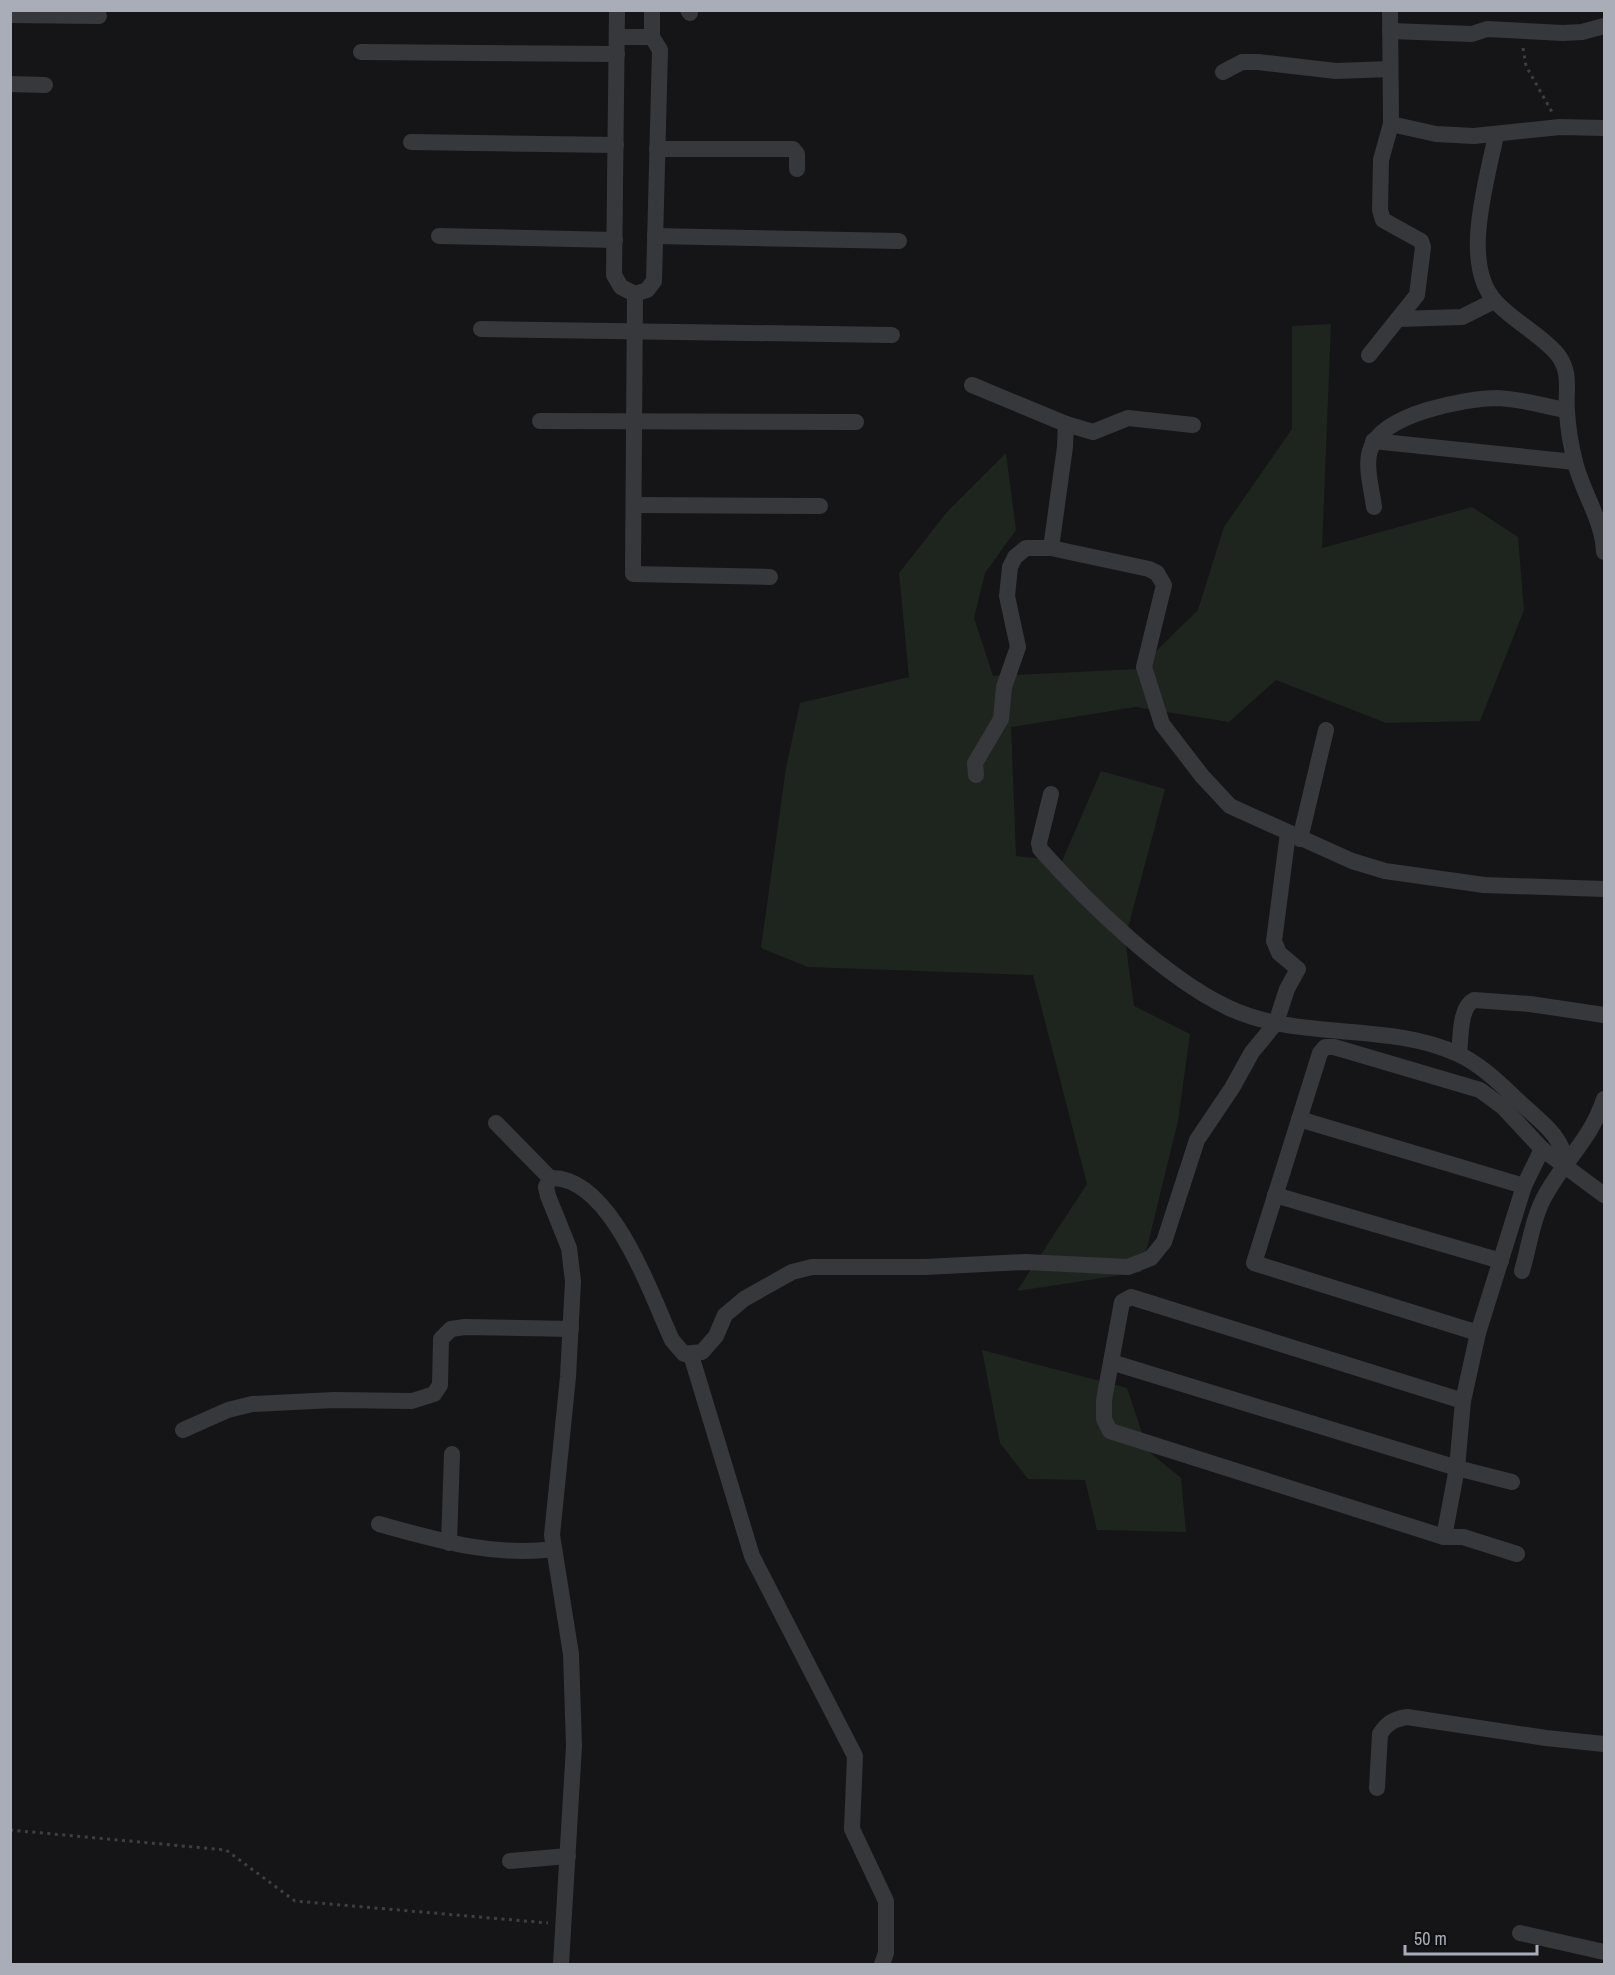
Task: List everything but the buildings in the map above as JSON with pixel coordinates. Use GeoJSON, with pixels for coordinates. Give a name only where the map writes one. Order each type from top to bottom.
{"type":"FeatureCollection","features":[{"type":"Feature","properties":{"kind":"street"},"geometry":{"type":"LineString","coordinates":[[617,10],[614,276],[621,287],[635,294],[647,290],[654,281],[660,50],[652,37],[652,10]]}},
{"type":"Feature","properties":{"kind":"street"},"geometry":{"type":"LineString","coordinates":[[1369,355],[1417,295],[1420,286],[1423,247],[1420,241],[1383,220],[1380,210],[1381,160],[1391,124],[1390,10]]}},
{"type":"Feature","properties":{"kind":"street"},"geometry":{"type":"LineString","coordinates":[[10,15],[99,16]]}},
{"type":"Feature","properties":{"kind":"street"},"geometry":{"type":"LineString","coordinates":[[1390,31],[1472,34],[1487,29],[1582,32],[1605,26]]}},
{"type":"Feature","properties":{"kind":"street"},"geometry":{"type":"LineString","coordinates":[[617,37],[652,37]]}},
{"type":"Feature","properties":{"kind":"street"},"geometry":{"type":"LineString","coordinates":[[361,52],[617,54]]}},
{"type":"Feature","properties":{"kind":"street"},"geometry":{"type":"LineString","coordinates":[[1223,72],[1242,62],[1336,71],[1390,69]]}},
{"type":"Feature","properties":{"kind":"street"},"geometry":{"type":"LineString","coordinates":[[10,84],[45,85]]}},
{"type":"Feature","properties":{"kind":"street"},"geometry":{"type":"LineString","coordinates":[[1391,124],[1436,134],[1496,135],[1560,126],[1605,128]]}},
{"type":"Feature","properties":{"kind":"street"},"geometry":{"type":"LineString","coordinates":[[1496,135],[1476,244],[1485,285],[1494,301],[1558,354],[1567,373],[1566,410],[1575,462],[1604,534],[1605,552]]}},
{"type":"Feature","properties":{"kind":"street"},"geometry":{"type":"LineString","coordinates":[[411,142],[616,145]]}},
{"type":"Feature","properties":{"kind":"street"},"geometry":{"type":"LineString","coordinates":[[657,149],[793,149],[797,154],[797,169]]}},
{"type":"Feature","properties":{"kind":"street"},"geometry":{"type":"LineString","coordinates":[[439,236],[615,240]]}},
{"type":"Feature","properties":{"kind":"street"},"geometry":{"type":"LineString","coordinates":[[655,236],[899,241]]}},
{"type":"Feature","properties":{"kind":"street"},"geometry":{"type":"LineString","coordinates":[[635,294],[633,574],[770,577]]}},
{"type":"Feature","properties":{"kind":"street"},"geometry":{"type":"LineString","coordinates":[[1398,319],[1462,317],[1494,301]]}},
{"type":"Feature","properties":{"kind":"street"},"geometry":{"type":"LineString","coordinates":[[481,329],[892,335]]}},
{"type":"Feature","properties":{"kind":"street"},"geometry":{"type":"LineString","coordinates":[[972,385],[1066,424],[1093,432],[1128,418],[1193,425]]}},
{"type":"Feature","properties":{"kind":"street"},"geometry":{"type":"LineString","coordinates":[[1374,507],[1369,457],[1373,441],[1379,433],[1391,425],[1443,406],[1500,398],[1566,410]]}},
{"type":"Feature","properties":{"kind":"street"},"geometry":{"type":"LineString","coordinates":[[540,421],[856,422]]}},
{"type":"Feature","properties":{"kind":"street"},"geometry":{"type":"LineString","coordinates":[[1051,549],[1066,424]]}},
{"type":"Feature","properties":{"kind":"street"},"geometry":{"type":"LineString","coordinates":[[1373,441],[1575,462]]}},
{"type":"Feature","properties":{"kind":"street"},"geometry":{"type":"LineString","coordinates":[[634,505],[820,506]]}},
{"type":"Feature","properties":{"kind":"street"},"geometry":{"type":"LineString","coordinates":[[976,775],[975,763],[1002,719],[1004,687],[1018,647],[1007,596],[1010,567],[1015,556],[1026,548],[1051,549],[1157,573],[1164,585],[1143,662],[1162,724],[1202,776],[1230,806],[1294,836],[1367,866],[1428,879],[1484,885],[1605,889]]}},
{"type":"Feature","properties":{"kind":"street"},"geometry":{"type":"LineString","coordinates":[[550,1179],[561,1178],[584,1189],[613,1218],[672,1340],[684,1354],[691,1355],[702,1352],[716,1336],[725,1315],[744,1299],[792,1272],[812,1267],[925,1267],[1024,1262],[1128,1267],[1142,1263],[1164,1242],[1197,1140],[1232,1088],[1252,1052],[1276,1023],[1287,989],[1298,969],[1279,953],[1274,941],[1294,836],[1326,730]]}},
{"type":"Feature","properties":{"kind":"street"},"geometry":{"type":"LineString","coordinates":[[1051,794],[1039,843],[1040,849],[1106,916],[1159,962],[1225,1006],[1276,1023],[1405,1039],[1459,1054],[1482,1068],[1541,1121],[1561,1142],[1566,1164]]}},
{"type":"Feature","properties":{"kind":"street"},"geometry":{"type":"LineString","coordinates":[[1459,1054],[1465,1011],[1469,1002],[1474,1000],[1530,1004],[1605,1015]]}},
{"type":"Feature","properties":{"kind":"street"},"geometry":{"type":"LineString","coordinates":[[1478,1333],[1254,1263],[1320,1053],[1325,1047],[1334,1047],[1480,1090],[1503,1107],[1542,1149],[1566,1164],[1605,1195]]}},
{"type":"Feature","properties":{"kind":"street"},"geometry":{"type":"LineString","coordinates":[[1522,1271],[1544,1198],[1588,1136],[1605,1100]]}},
{"type":"Feature","properties":{"kind":"street"},"geometry":{"type":"LineString","coordinates":[[1299,1119],[1524,1186]]}},
{"type":"Feature","properties":{"kind":"street"},"geometry":{"type":"LineString","coordinates":[[496,1123],[550,1179]]}},
{"type":"Feature","properties":{"kind":"street"},"geometry":{"type":"LineString","coordinates":[[1444,1537],[1457,1468],[1463,1401],[1478,1333],[1524,1186],[1542,1149]]}},
{"type":"Feature","properties":{"kind":"street"},"geometry":{"type":"LineString","coordinates":[[550,1179],[546,1187],[548,1196],[569,1248],[573,1281],[571,1329],[553,1525],[554,1549],[571,1654],[574,1746],[568,1812],[568,1856],[561,1965]]}},
{"type":"Feature","properties":{"kind":"street"},"geometry":{"type":"LineString","coordinates":[[1275,1195],[1501,1261]]}},
{"type":"Feature","properties":{"kind":"street"},"geometry":{"type":"LineString","coordinates":[[1463,1401],[1131,1297],[1122,1302],[1104,1400],[1104,1419],[1110,1431],[1444,1537],[1463,1537],[1517,1554]]}},
{"type":"Feature","properties":{"kind":"street"},"geometry":{"type":"LineString","coordinates":[[183,1431],[228,1410],[252,1404],[334,1400],[412,1401],[428,1397],[437,1391],[440,1385],[441,1340],[451,1329],[465,1326],[571,1329]]}},
{"type":"Feature","properties":{"kind":"street"},"geometry":{"type":"LineString","coordinates":[[691,1355],[752,1556],[855,1756],[852,1830],[886,1902],[886,1953],[882,1965]]}},
{"type":"Feature","properties":{"kind":"street"},"geometry":{"type":"LineString","coordinates":[[1111,1362],[1457,1468],[1512,1482]]}},
{"type":"Feature","properties":{"kind":"street"},"geometry":{"type":"LineString","coordinates":[[449,1543],[452,1454]]}},
{"type":"Feature","properties":{"kind":"street"},"geometry":{"type":"LineString","coordinates":[[379,1524],[449,1543],[510,1552],[554,1549]]}},
{"type":"Feature","properties":{"kind":"street"},"geometry":{"type":"LineString","coordinates":[[1377,1788],[1380,1734],[1384,1727],[1397,1719],[1407,1717],[1558,1740],[1605,1744]]}},
{"type":"Feature","properties":{"kind":"street"},"geometry":{"type":"LineString","coordinates":[[510,1861],[568,1856]]}},
{"type":"Feature","properties":{"kind":"street"},"geometry":{"type":"LineString","coordinates":[[1520,1933],[1605,1952]]}},
{"type":"Feature","properties":{"kind":"path"},"geometry":{"type":"LineString","coordinates":[[1524,31],[1523,50],[1526,66],[1560,126]]}},
{"type":"Feature","properties":{"kind":"path"},"geometry":{"type":"LineString","coordinates":[[10,1830],[226,1850],[295,1901],[564,1924]]}},
{"type":"Feature","properties":{"kind":"shaded area"},"geometry":{"type":"Polygon","coordinates":[[[1331,324],[1322,548],[1472,507],[1518,537],[1524,610],[1480,721],[1386,723],[1276,680],[1229,722],[1136,707],[1011,727],[1016,856],[1062,861],[1101,771],[1165,789],[1125,939],[1134,1006],[1190,1034],[1178,1121],[1141,1272],[1017,1291],[1087,1184],[1033,975],[808,967],[761,948],[786,768],[800,703],[909,677],[899,573],[947,512],[1006,453],[1016,530],[985,573],[974,618],[993,676],[1138,669],[1198,610],[1224,527],[1292,429],[1292,326],[1331,324]]]}},
{"type":"Feature","properties":{"kind":"shaded area"},"geometry":{"type":"Polygon","coordinates":[[[982,1350],[1127,1388],[1148,1451],[1181,1478],[1186,1532],[1097,1530],[1085,1480],[1028,1479],[1000,1443],[982,1350]]]}}]}
